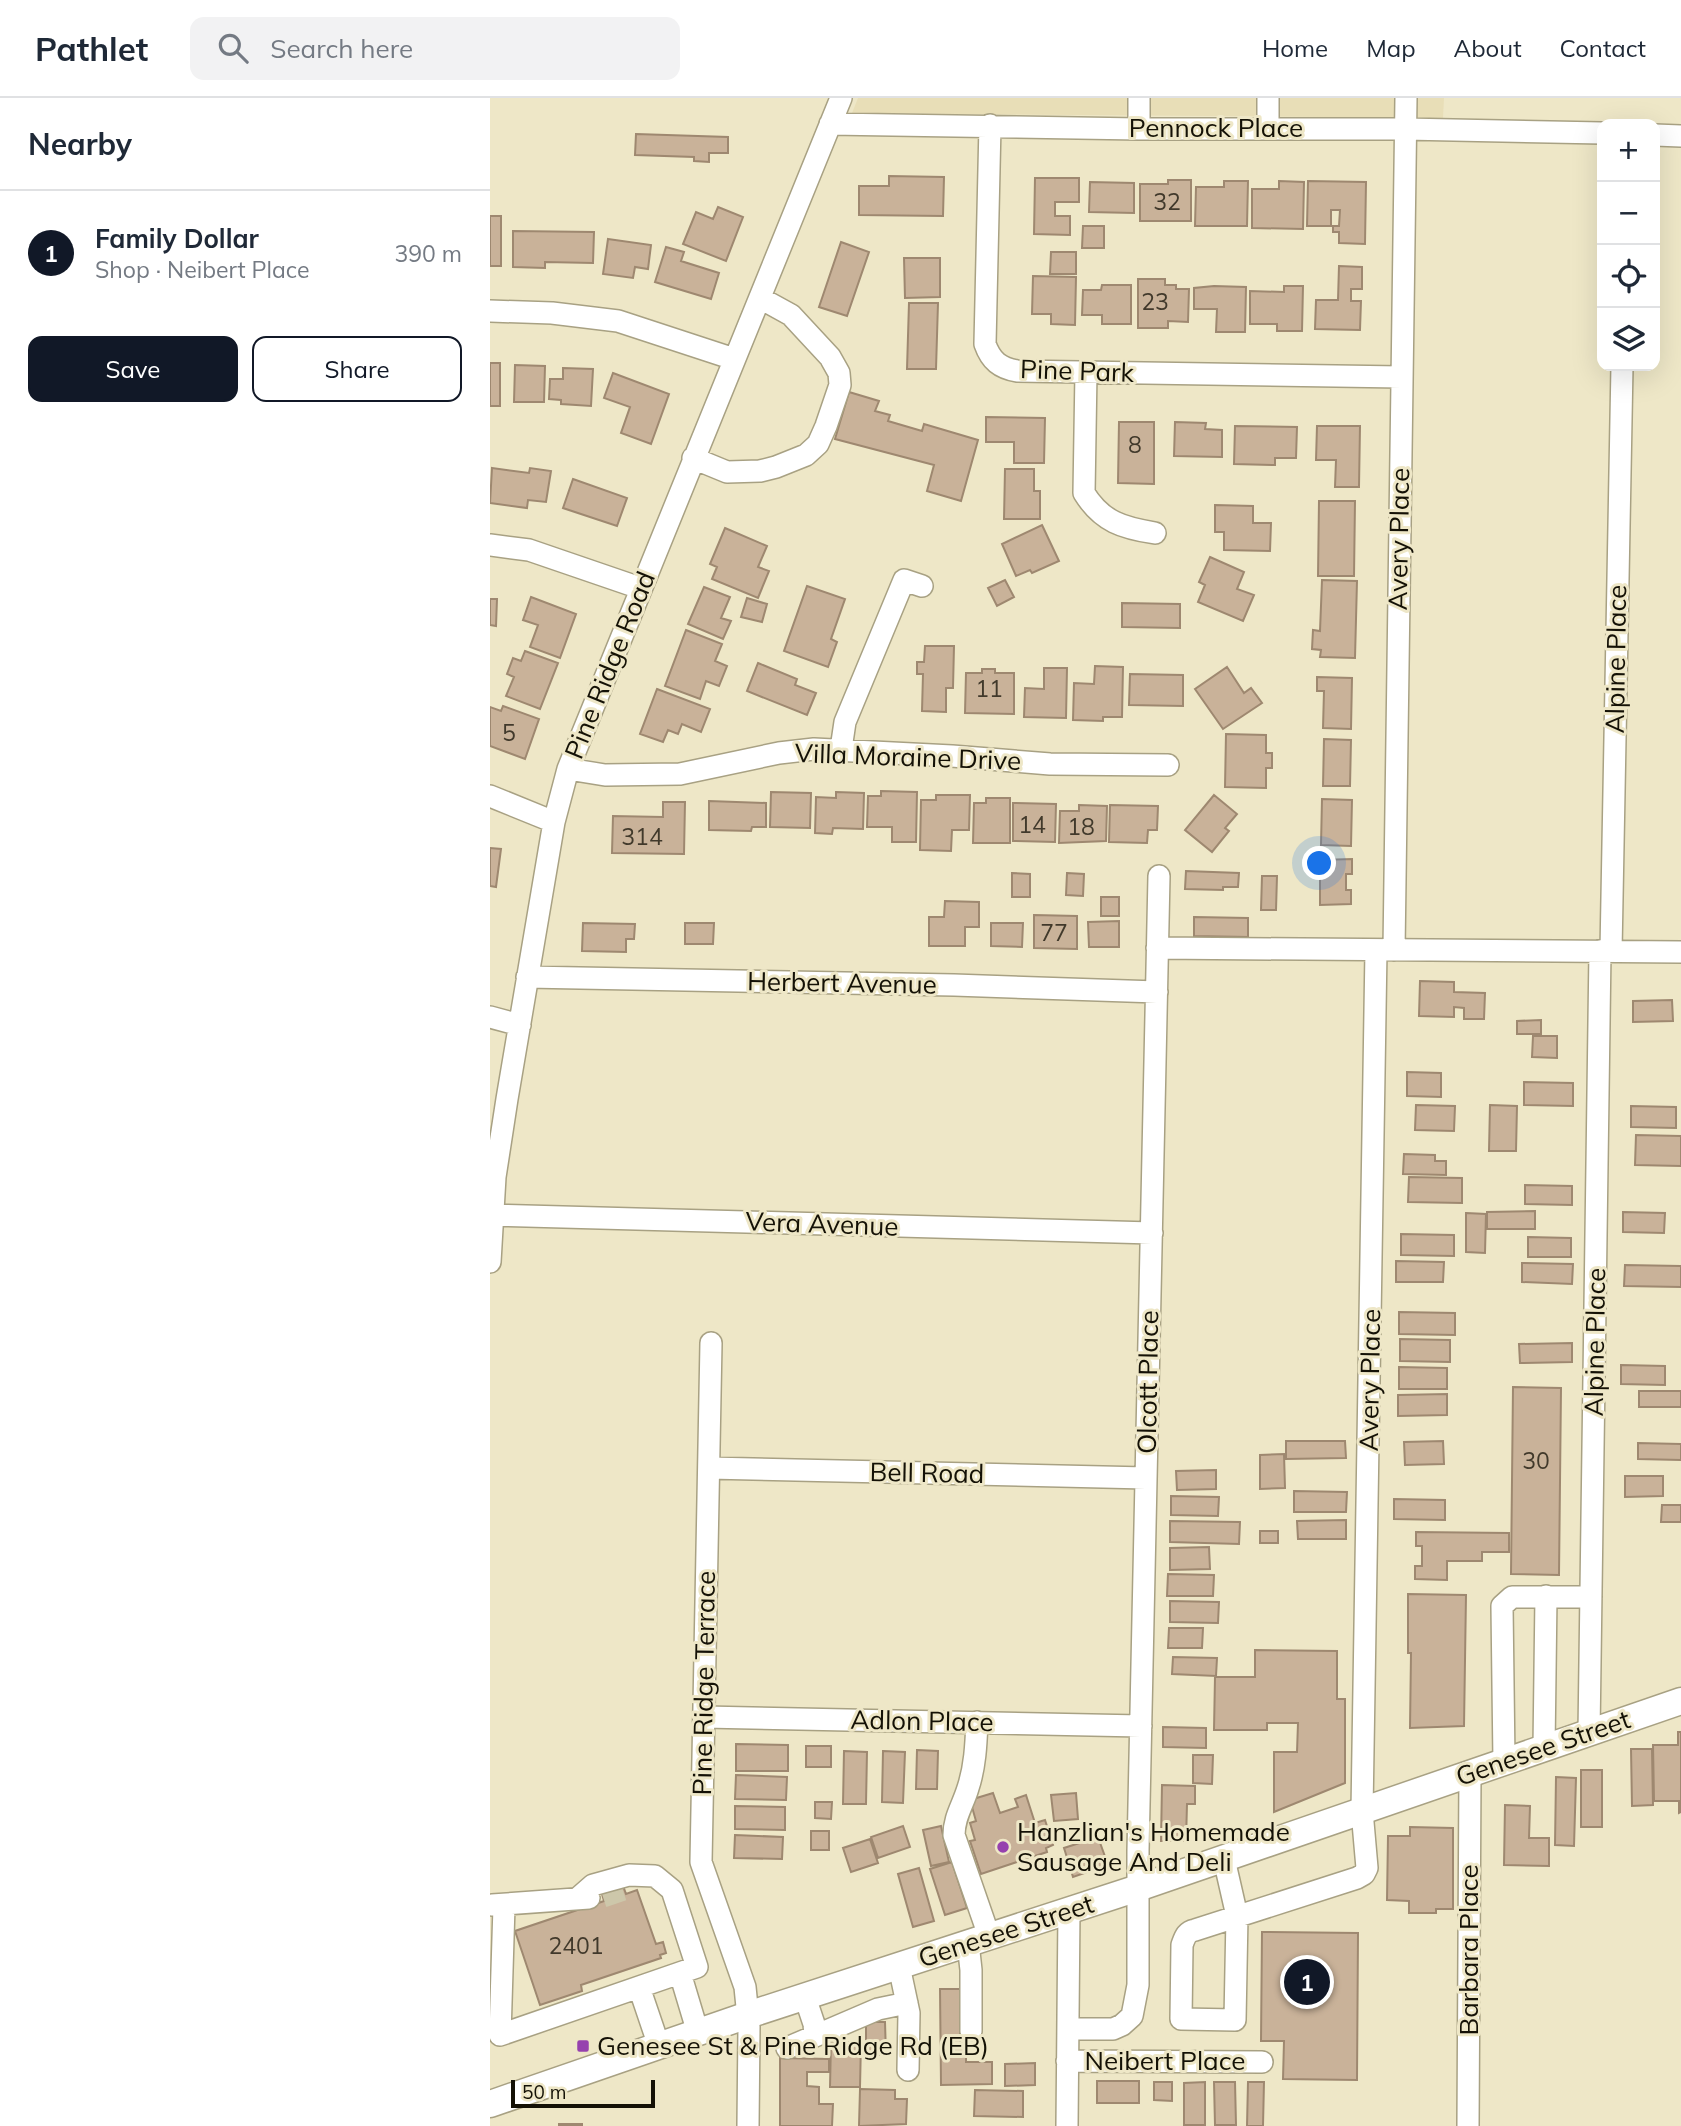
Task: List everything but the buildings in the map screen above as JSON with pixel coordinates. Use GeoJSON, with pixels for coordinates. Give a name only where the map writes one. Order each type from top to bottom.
{"type":"FeatureCollection","features":[{"type":"Feature","properties":{"kind":"main road","name":"Genesee Street"},"geometry":{"type":"LineString","coordinates":[[490,2104],[748,2015],[1224,1859],[1681,1701]]}},
{"type":"Feature","properties":{"kind":"street","name":"Pine Ridge Road"},"geometry":{"type":"LineString","coordinates":[[490,1261],[495,1177],[554,822],[568,769],[841,98]]}},
{"type":"Feature","properties":{"kind":"street"},"geometry":{"type":"LineString","coordinates":[[1139,98],[1139,128]]}},
{"type":"Feature","properties":{"kind":"street"},"geometry":{"type":"LineString","coordinates":[[1268,98],[1268,128]]}},
{"type":"Feature","properties":{"kind":"street","name":"Avery Place"},"geometry":{"type":"LineString","coordinates":[[1237,1916],[1364,1874],[1367,1860],[1362,1811],[1401,377],[1406,98]]}},
{"type":"Feature","properties":{"kind":"street","name":"Pennock Place"},"geometry":{"type":"LineString","coordinates":[[830,124],[1597,133]]}},
{"type":"Feature","properties":{"kind":"street","name":"Pine Park"},"geometry":{"type":"LineString","coordinates":[[990,125],[985,344],[989,355],[1004,369],[1017,372],[1401,377]]}},
{"type":"Feature","properties":{"kind":"street"},"geometry":{"type":"LineString","coordinates":[[1660,135],[1681,136]]}},
{"type":"Feature","properties":{"kind":"street"},"geometry":{"type":"LineString","coordinates":[[693,458],[727,472],[760,471],[806,455],[818,443],[826,426],[840,385],[839,373],[830,357],[790,315],[760,298]]}},
{"type":"Feature","properties":{"kind":"street"},"geometry":{"type":"LineString","coordinates":[[490,311],[552,313],[618,321],[734,359]]}},
{"type":"Feature","properties":{"kind":"street","name":"Alpine Place"},"geometry":{"type":"LineString","coordinates":[[1589,1732],[1622,371]]}},
{"type":"Feature","properties":{"kind":"street"},"geometry":{"type":"LineString","coordinates":[[1086,372],[1084,493],[1094,509],[1114,523],[1155,533]]}},
{"type":"Feature","properties":{"kind":"street"},"geometry":{"type":"LineString","coordinates":[[490,545],[529,550],[640,588]]}},
{"type":"Feature","properties":{"kind":"street"},"geometry":{"type":"LineString","coordinates":[[841,749],[845,722],[904,580],[922,586]]}},
{"type":"Feature","properties":{"kind":"street","name":"Villa Moraine Drive"},"geometry":{"type":"LineString","coordinates":[[568,769],[605,775],[680,774],[779,753],[814,749],[1050,764],[1168,765]]}},
{"type":"Feature","properties":{"kind":"street"},"geometry":{"type":"LineString","coordinates":[[490,796],[554,822]]}},
{"type":"Feature","properties":{"kind":"street","name":"Olcott Place"},"geometry":{"type":"LineString","coordinates":[[1068,2029],[1113,2029],[1122,2025],[1132,2016],[1138,1985],[1159,876]]}},
{"type":"Feature","properties":{"kind":"street"},"geometry":{"type":"LineString","coordinates":[[1157,948],[1681,952]]}},
{"type":"Feature","properties":{"kind":"street","name":"Herbert Avenue"},"geometry":{"type":"LineString","coordinates":[[527,977],[954,985],[1157,992]]}},
{"type":"Feature","properties":{"kind":"street"},"geometry":{"type":"LineString","coordinates":[[490,1017],[520,1025]]}},
{"type":"Feature","properties":{"kind":"street","name":"Vera Avenue"},"geometry":{"type":"LineString","coordinates":[[493,1215],[1152,1234]]}},
{"type":"Feature","properties":{"kind":"street","name":"Pine Ridge Terrace"},"geometry":{"type":"LineString","coordinates":[[711,1343],[701,1863],[745,1987],[748,2015],[748,2126]]}},
{"type":"Feature","properties":{"kind":"street","name":"Bell Road"},"geometry":{"type":"LineString","coordinates":[[709,1468],[1146,1478]]}},
{"type":"Feature","properties":{"kind":"street"},"geometry":{"type":"LineString","coordinates":[[1504,1762],[1502,1606],[1512,1597],[1591,1597]]}},
{"type":"Feature","properties":{"kind":"street"},"geometry":{"type":"LineString","coordinates":[[1544,1748],[1546,1597]]}},
{"type":"Feature","properties":{"kind":"street","name":"Adlon Place"},"geometry":{"type":"LineString","coordinates":[[704,1717],[1141,1726]]}},
{"type":"Feature","properties":{"kind":"street"},"geometry":{"type":"LineString","coordinates":[[971,2031],[971,1970],[979,1940],[954,1835],[954,1821],[974,1765],[977,1722]]}},
{"type":"Feature","properties":{"kind":"street","name":"Barbara Place"},"geometry":{"type":"LineString","coordinates":[[1468,2126],[1470,1773]]}},
{"type":"Feature","properties":{"kind":"street"},"geometry":{"type":"LineString","coordinates":[[1224,1859],[1237,1916],[1235,2020],[1181,2019],[1182,1945],[1185,1936],[1189,1931],[1237,1916]]}},
{"type":"Feature","properties":{"kind":"street"},"geometry":{"type":"LineString","coordinates":[[624,1890],[642,1874]]}},
{"type":"Feature","properties":{"kind":"street"},"geometry":{"type":"LineString","coordinates":[[577,1899],[593,1885],[629,1875],[655,1876],[672,1890],[697,1968],[500,2035],[497,1905],[519,1902],[577,1899],[603,1897]]}},
{"type":"Feature","properties":{"kind":"street"},"geometry":{"type":"LineString","coordinates":[[1067,2126],[1069,1910]]}},
{"type":"Feature","properties":{"kind":"street"},"geometry":{"type":"LineString","coordinates":[[899,1966],[907,2003],[908,2070]]}},
{"type":"Feature","properties":{"kind":"street"},"geometry":{"type":"LineString","coordinates":[[680,1973],[698,2033]]}},
{"type":"Feature","properties":{"kind":"street"},"geometry":{"type":"LineString","coordinates":[[839,1986],[848,2012],[848,2021]]}},
{"type":"Feature","properties":{"kind":"street"},"geometry":{"type":"LineString","coordinates":[[639,1987],[659,2046]]}},
{"type":"Feature","properties":{"kind":"street"},"geometry":{"type":"LineString","coordinates":[[805,1997],[816,2035]]}},
{"type":"Feature","properties":{"kind":"street"},"geometry":{"type":"LineString","coordinates":[[787,2048],[878,2009],[907,2003]]}},
{"type":"Feature","properties":{"kind":"street","name":"Neibert Place"},"geometry":{"type":"LineString","coordinates":[[1068,2061],[1262,2062]]}},
{"type":"Feature","properties":{"kind":"shaded area"},"geometry":{"type":"Polygon","coordinates":[[[858,98],[1444,98],[1443,118],[852,113],[858,98]]]}},
{"type":"Feature","properties":{"kind":"tunnel"},"geometry":{"type":"LineString","coordinates":[[603,1897],[624,1890]]}},
{"type":"Feature","properties":{"kind":"place","name":"Hanzlian's Homemade Sausage And Deli"},"geometry":{"type":"Point","coordinates":[1003,1847]}},
{"type":"Feature","properties":{"kind":"place","name":"Family Dollar"},"geometry":{"type":"Point","coordinates":[1307,1982]}},
{"type":"Feature","properties":{"kind":"place","name":"Genesee St & Pine Ridge Rd (EB)"},"geometry":{"type":"Point","coordinates":[583,2046]}}]}
